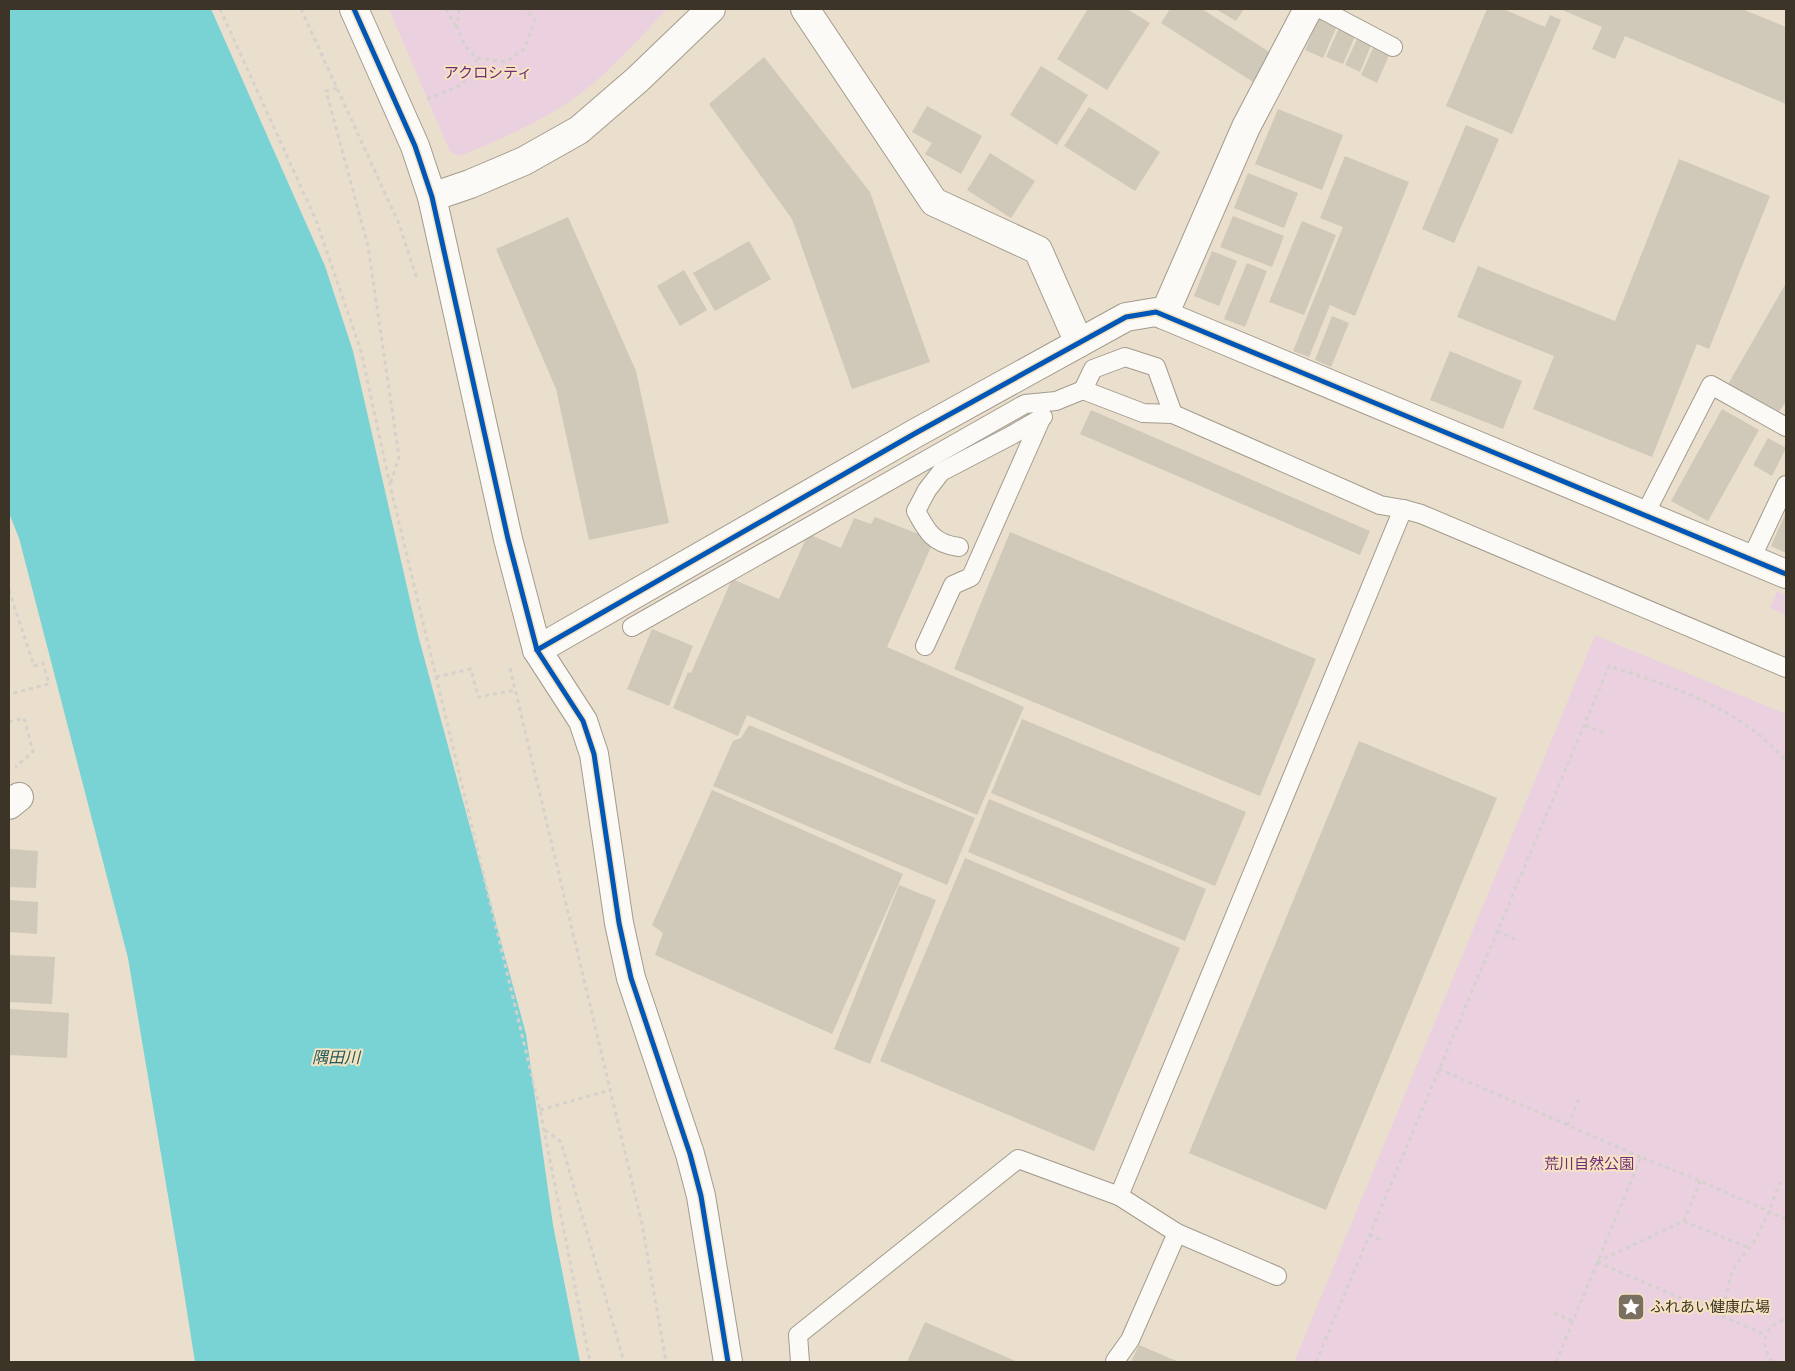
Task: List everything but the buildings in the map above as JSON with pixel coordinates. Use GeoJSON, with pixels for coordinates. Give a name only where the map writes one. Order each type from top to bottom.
{"type":"FeatureCollection","features":[{"type":"Feature","properties":{"kind":"street"},"geometry":{"type":"LineString","coordinates":[[354,9],[415,146],[432,197],[508,539],[537,650],[583,721],[594,754],[619,923],[631,978],[690,1154],[701,1196],[728,1362]]}},
{"type":"Feature","properties":{"kind":"street"},"geometry":{"type":"LineString","coordinates":[[432,197],[470,184],[524,161],[579,130],[637,80],[711,9]]}},
{"type":"Feature","properties":{"kind":"street"},"geometry":{"type":"LineString","coordinates":[[805,9],[934,202],[1038,250],[1079,344]]}},
{"type":"Feature","properties":{"kind":"street"},"geometry":{"type":"LineString","coordinates":[[1164,315],[1246,127],[1308,9]]}},
{"type":"Feature","properties":{"kind":"street"},"geometry":{"type":"LineString","coordinates":[[537,650],[906,439],[1126,318],[1156,312],[1786,574]]}},
{"type":"Feature","properties":{"kind":"lane"},"geometry":{"type":"LineString","coordinates":[[1321,9],[1393,47]]}},
{"type":"Feature","properties":{"kind":"lane"},"geometry":{"type":"LineString","coordinates":[[632,626],[1025,404],[1056,401],[1083,390],[1093,369],[1125,357],[1156,367],[1172,414]]}},
{"type":"Feature","properties":{"kind":"lane"},"geometry":{"type":"LineString","coordinates":[[1644,516],[1711,385],[1786,427]]}},
{"type":"Feature","properties":{"kind":"lane"},"geometry":{"type":"LineString","coordinates":[[1083,390],[1143,413],[1172,414],[1380,505],[1403,509],[1430,518],[1786,668]]}},
{"type":"Feature","properties":{"kind":"lane"},"geometry":{"type":"LineString","coordinates":[[925,646],[953,585],[971,577],[1041,419],[1056,401]]}},
{"type":"Feature","properties":{"kind":"lane"},"geometry":{"type":"LineString","coordinates":[[959,547],[945,545],[925,530],[916,511],[927,490],[941,472],[1041,419]]}},
{"type":"Feature","properties":{"kind":"lane"},"geometry":{"type":"LineString","coordinates":[[1751,559],[1786,486]]}},
{"type":"Feature","properties":{"kind":"lane"},"geometry":{"type":"LineString","coordinates":[[1119,1196],[1403,509]]}},
{"type":"Feature","properties":{"kind":"lane"},"geometry":{"type":"LineString","coordinates":[[800,1362],[798,1335],[1018,1159],[1119,1196],[1177,1233],[1277,1276]]}},
{"type":"Feature","properties":{"kind":"lane"},"geometry":{"type":"LineString","coordinates":[[1115,1362],[1130,1340],[1177,1233]]}},
{"type":"Feature","properties":{"kind":"path"},"geometry":{"type":"LineString","coordinates":[[220,9],[316,220],[361,351],[390,485],[545,1130],[590,1362]]}},
{"type":"Feature","properties":{"kind":"path"},"geometry":{"type":"LineString","coordinates":[[301,9],[399,224],[419,284]]}},
{"type":"Feature","properties":{"kind":"path"},"geometry":{"type":"LineString","coordinates":[[446,9],[465,46],[477,58],[506,62],[524,49],[535,21],[526,9]]}},
{"type":"Feature","properties":{"kind":"path"},"geometry":{"type":"LineString","coordinates":[[457,28],[459,9]]}},
{"type":"Feature","properties":{"kind":"path"},"geometry":{"type":"LineString","coordinates":[[398,110],[462,85],[477,58]]}},
{"type":"Feature","properties":{"kind":"path"},"geometry":{"type":"LineString","coordinates":[[337,88],[326,91],[368,246],[399,457],[390,485]]}},
{"type":"Feature","properties":{"kind":"path"},"geometry":{"type":"LineString","coordinates":[[9,590],[34,666],[43,663],[49,684],[9,694]]}},
{"type":"Feature","properties":{"kind":"path"},"geometry":{"type":"LineString","coordinates":[[508,659],[642,1224],[666,1362]]}},
{"type":"Feature","properties":{"kind":"path"},"geometry":{"type":"LineString","coordinates":[[1316,1362],[1610,666],[1667,685],[1718,707],[1747,725],[1786,761]]}},
{"type":"Feature","properties":{"kind":"path"},"geometry":{"type":"LineString","coordinates":[[510,668],[516,674]]}},
{"type":"Feature","properties":{"kind":"path"},"geometry":{"type":"LineString","coordinates":[[436,677],[471,669],[478,697],[515,690]]}},
{"type":"Feature","properties":{"kind":"path"},"geometry":{"type":"LineString","coordinates":[[9,722],[24,718],[33,752],[12,769]]}},
{"type":"Feature","properties":{"kind":"path"},"geometry":{"type":"LineString","coordinates":[[1584,725],[1606,734]]}},
{"type":"Feature","properties":{"kind":"path"},"geometry":{"type":"LineString","coordinates":[[1497,931],[1519,941]]}},
{"type":"Feature","properties":{"kind":"path"},"geometry":{"type":"LineString","coordinates":[[1439,1069],[1786,1219]]}},
{"type":"Feature","properties":{"kind":"path"},"geometry":{"type":"LineString","coordinates":[[540,1110],[610,1090]]}},
{"type":"Feature","properties":{"kind":"path"},"geometry":{"type":"LineString","coordinates":[[1568,1125],[1580,1097]]}},
{"type":"Feature","properties":{"kind":"path"},"geometry":{"type":"LineString","coordinates":[[545,1130],[561,1142],[624,1362]]}},
{"type":"Feature","properties":{"kind":"path"},"geometry":{"type":"LineString","coordinates":[[1556,1362],[1641,1157]]}},
{"type":"Feature","properties":{"kind":"path"},"geometry":{"type":"LineString","coordinates":[[1596,1262],[1684,1220],[1700,1181]]}},
{"type":"Feature","properties":{"kind":"path"},"geometry":{"type":"LineString","coordinates":[[1721,1315],[1732,1272],[1749,1248],[1769,1212],[1780,1182]]}},
{"type":"Feature","properties":{"kind":"path"},"geometry":{"type":"LineString","coordinates":[[1684,1220],[1749,1248]]}},
{"type":"Feature","properties":{"kind":"path"},"geometry":{"type":"LineString","coordinates":[[1369,1235],[1384,1241]]}},
{"type":"Feature","properties":{"kind":"path"},"geometry":{"type":"LineString","coordinates":[[1596,1262],[1766,1335]]}},
{"type":"Feature","properties":{"kind":"path"},"geometry":{"type":"LineString","coordinates":[[1554,1313],[1573,1321]]}},
{"type":"Feature","properties":{"kind":"path"},"geometry":{"type":"LineString","coordinates":[[1771,1362],[1765,1352],[1764,1343],[1766,1335],[1777,1322],[1786,1319]]}},
{"type":"Feature","properties":{"kind":"green space","name":"アクロシティ"},"geometry":{"type":"Polygon","coordinates":[[[389,9],[667,9],[587,89],[553,112],[516,132],[459,156],[450,152],[389,9]]]}},
{"type":"Feature","properties":{"kind":"green space"},"geometry":{"type":"Polygon","coordinates":[[[1777,591],[1786,595],[1786,615],[1770,608],[1777,591]]]}},
{"type":"Feature","properties":{"kind":"green space","name":"荒川自然公園"},"geometry":{"type":"Polygon","coordinates":[[[1595,635],[1786,714],[1786,1362],[1294,1362],[1595,635]]]}},
{"type":"Feature","properties":{"kind":"water","name":"隅田川"},"geometry":{"type":"Polygon","coordinates":[[[9,9],[211,9],[325,266],[353,351],[418,635],[526,1034],[553,1225],[580,1362],[195,1362],[128,958],[19,538],[9,513],[9,9]]]}},
{"type":"Feature","properties":{"kind":"cycle path"},"geometry":{"type":"LineString","coordinates":[[354,9],[415,146],[432,197],[508,539],[537,650],[583,721],[594,754],[619,923],[631,978],[690,1154],[701,1196],[728,1362]]}},
{"type":"Feature","properties":{"kind":"cycle path"},"geometry":{"type":"LineString","coordinates":[[537,650],[914,434],[1126,317],[1156,312],[1786,574]]}},
{"type":"Feature","properties":{"kind":"place","name":"ふれあい健康広場"},"geometry":{"type":"Point","coordinates":[1631,1307]}}]}
